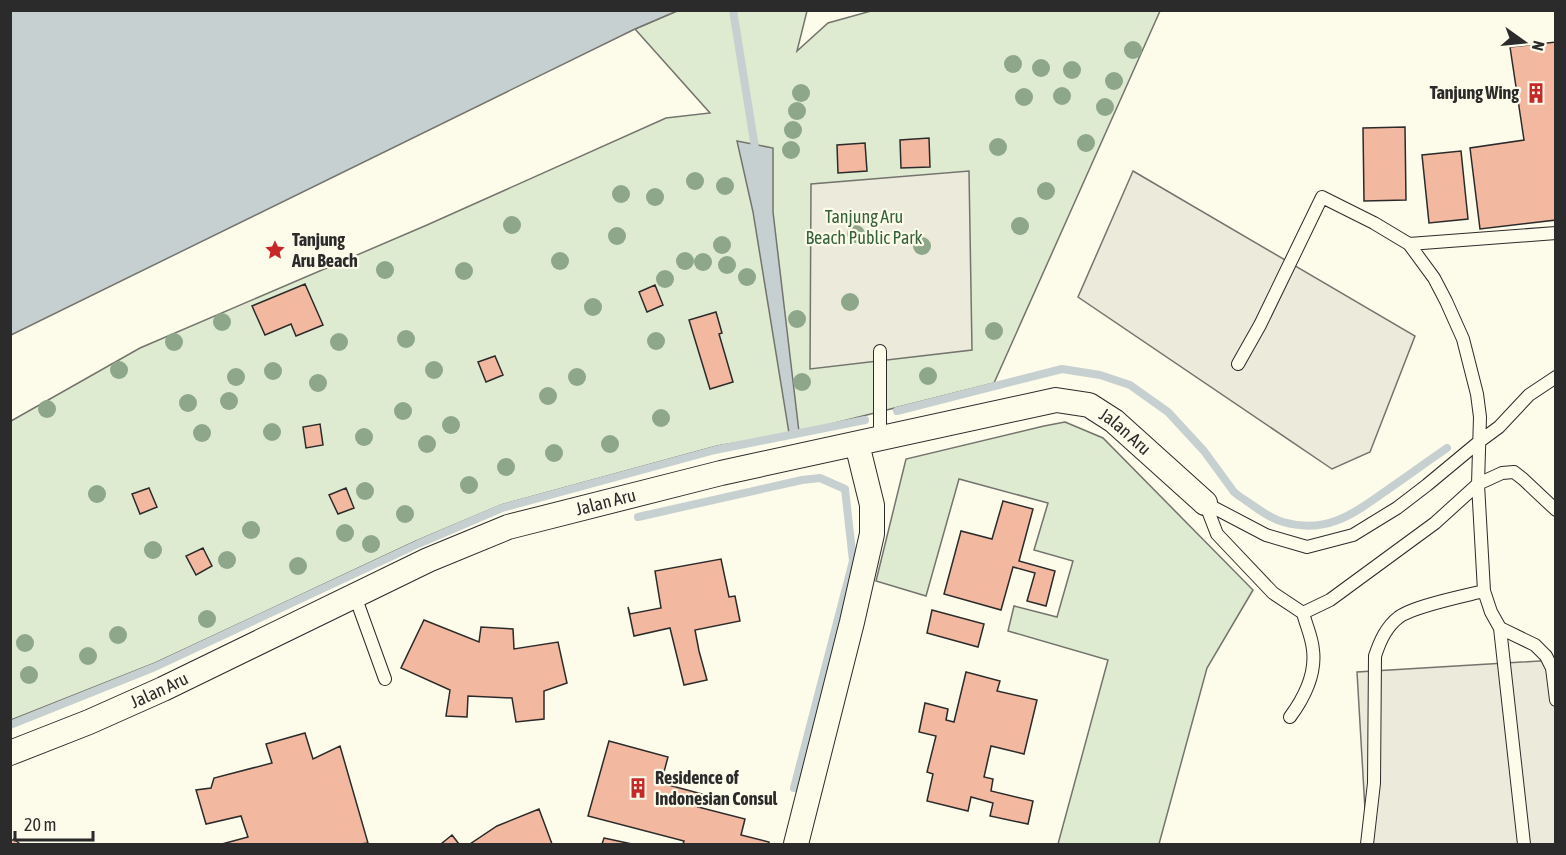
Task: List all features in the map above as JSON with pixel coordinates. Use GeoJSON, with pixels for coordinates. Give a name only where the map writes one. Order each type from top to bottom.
{"type":"FeatureCollection","features":[{"type":"Feature","properties":{"kind":"street","name":"Jalan Aru"},"geometry":{"type":"LineString","coordinates":[[10,753],[89,722],[163,689],[428,560],[508,528],[721,472],[1056,400],[1089,405],[1114,421],[1205,503]]}},
{"type":"Feature","properties":{"kind":"street"},"geometry":{"type":"LineString","coordinates":[[796,844],[872,534],[868,441]]}},
{"type":"Feature","properties":{"kind":"lane"},"geometry":{"type":"LineString","coordinates":[[1238,364],[1322,197],[1374,223],[1409,244],[1434,278],[1463,339],[1477,394],[1480,417],[1478,484],[1484,591],[1491,612],[1500,628],[1524,844]]}},
{"type":"Feature","properties":{"kind":"lane"},"geometry":{"type":"LineString","coordinates":[[1409,244],[1556,232]]}},
{"type":"Feature","properties":{"kind":"lane"},"geometry":{"type":"LineString","coordinates":[[868,441],[880,351]]}},
{"type":"Feature","properties":{"kind":"lane","name":"Jalan Aru"},"geometry":{"type":"LineString","coordinates":[[1205,503],[1266,536],[1307,548],[1353,535],[1397,508],[1427,485],[1499,427],[1529,395],[1556,377]]}},
{"type":"Feature","properties":{"kind":"lane"},"geometry":{"type":"LineString","coordinates":[[1290,717],[1306,691],[1313,662],[1313,650],[1303,612],[1330,600],[1436,523],[1478,484],[1502,473],[1514,472],[1556,510]]}},
{"type":"Feature","properties":{"kind":"lane","name":"Jalan Aru"},"geometry":{"type":"LineString","coordinates":[[1205,503],[1217,534],[1273,593],[1303,612]]}},
{"type":"Feature","properties":{"kind":"lane"},"geometry":{"type":"LineString","coordinates":[[1367,844],[1374,783],[1375,656],[1379,642],[1387,629],[1400,616],[1484,591]]}},
{"type":"Feature","properties":{"kind":"lane"},"geometry":{"type":"LineString","coordinates":[[355,596],[385,679]]}},
{"type":"Feature","properties":{"kind":"lane"},"geometry":{"type":"LineString","coordinates":[[1500,628],[1535,645],[1546,656],[1552,668],[1556,700]]}},
{"type":"Feature","properties":{"kind":"green space","name":"Tanjung Aru Beach Public Park"},"geometry":{"type":"Polygon","coordinates":[[[677,11],[807,11],[797,51],[828,23],[871,11],[1160,11],[994,383],[799,432],[717,446],[501,505],[416,541],[155,663],[11,720],[11,421],[140,348],[427,225],[666,118],[710,113],[635,29],[677,11]]]}},
{"type":"Feature","properties":{"kind":"green space"},"geometry":{"type":"Polygon","coordinates":[[[1065,422],[1103,438],[1253,590],[1207,668],[1159,844],[1058,844],[1108,660],[1008,631],[1014,606],[1057,617],[1073,561],[1034,550],[1048,503],[959,479],[926,596],[876,581],[906,459],[1065,422]]]}},
{"type":"Feature","properties":{"kind":"shaded area"},"geometry":{"type":"Polygon","coordinates":[[[11,10],[677,11],[635,29],[11,335],[11,10]]]}},
{"type":"Feature","properties":{"kind":"shaded area"},"geometry":{"type":"Polygon","coordinates":[[[737,141],[773,148],[773,212],[799,432],[789,433],[753,212],[737,141]]]}},
{"type":"Feature","properties":{"kind":"shaded area"},"geometry":{"type":"Polygon","coordinates":[[[969,171],[972,350],[810,369],[811,184],[969,171]]]}},
{"type":"Feature","properties":{"kind":"shaded area"},"geometry":{"type":"Polygon","coordinates":[[[1133,171],[1415,336],[1370,452],[1332,469],[1078,297],[1133,171]]]}},
{"type":"Feature","properties":{"kind":"shaded area"},"geometry":{"type":"Polygon","coordinates":[[[1555,660],[1555,844],[1367,844],[1357,672],[1555,660]]]}},
{"type":"Feature","properties":{"kind":"building","name":"Tanjung Wing"},"geometry":{"type":"Polygon","coordinates":[[[1556,42],[1556,220],[1480,229],[1470,148],[1524,140],[1510,47],[1556,42]]]}},
{"type":"Feature","properties":{"kind":"building"},"geometry":{"type":"Polygon","coordinates":[[[1405,127],[1406,200],[1364,201],[1363,128],[1405,127]]]}},
{"type":"Feature","properties":{"kind":"building"},"geometry":{"type":"Polygon","coordinates":[[[929,138],[930,167],[901,168],[900,140],[929,138]]]}},
{"type":"Feature","properties":{"kind":"building"},"geometry":{"type":"Polygon","coordinates":[[[865,143],[867,171],[838,173],[837,145],[865,143]]]}},
{"type":"Feature","properties":{"kind":"building"},"geometry":{"type":"Polygon","coordinates":[[[1461,151],[1468,219],[1429,223],[1422,155],[1461,151]]]}},
{"type":"Feature","properties":{"kind":"building"},"geometry":{"type":"Polygon","coordinates":[[[305,284],[323,325],[296,336],[291,324],[265,335],[252,306],[305,284]]]}},
{"type":"Feature","properties":{"kind":"building"},"geometry":{"type":"Polygon","coordinates":[[[655,285],[663,305],[647,312],[639,292],[655,285]]]}},
{"type":"Feature","properties":{"kind":"building"},"geometry":{"type":"Polygon","coordinates":[[[716,312],[722,333],[719,334],[733,382],[710,389],[689,320],[716,312]]]}},
{"type":"Feature","properties":{"kind":"building"},"geometry":{"type":"Polygon","coordinates":[[[495,356],[503,375],[486,382],[478,362],[495,356]]]}},
{"type":"Feature","properties":{"kind":"building"},"geometry":{"type":"Polygon","coordinates":[[[320,424],[323,445],[306,448],[303,427],[320,424]]]}},
{"type":"Feature","properties":{"kind":"building"},"geometry":{"type":"Polygon","coordinates":[[[149,488],[157,507],[140,514],[132,494],[149,488]]]}},
{"type":"Feature","properties":{"kind":"building"},"geometry":{"type":"Polygon","coordinates":[[[346,488],[354,508],[338,514],[329,495],[346,488]]]}},
{"type":"Feature","properties":{"kind":"building"},"geometry":{"type":"Polygon","coordinates":[[[1003,501],[1033,509],[1019,561],[1055,571],[1046,606],[1027,601],[1035,573],[1013,567],[1001,610],[944,594],[961,531],[992,539],[1003,501]]]}},
{"type":"Feature","properties":{"kind":"building"},"geometry":{"type":"Polygon","coordinates":[[[203,548],[212,566],[196,575],[186,556],[203,548]]]}},
{"type":"Feature","properties":{"kind":"building"},"geometry":{"type":"Polygon","coordinates":[[[721,559],[729,597],[735,596],[740,621],[695,630],[707,680],[684,685],[670,628],[634,636],[628,607],[630,614],[661,608],[655,571],[721,559]]]}},
{"type":"Feature","properties":{"kind":"building"},"geometry":{"type":"Polygon","coordinates":[[[932,610],[984,624],[978,647],[927,633],[932,610]]]}},
{"type":"Feature","properties":{"kind":"building"},"geometry":{"type":"Polygon","coordinates":[[[424,620],[479,642],[481,627],[513,629],[514,649],[558,642],[567,683],[544,691],[544,719],[516,722],[512,698],[468,696],[467,717],[446,716],[450,690],[401,668],[424,620]]]}},
{"type":"Feature","properties":{"kind":"building"},"geometry":{"type":"Polygon","coordinates":[[[966,672],[1000,681],[997,691],[1037,700],[1024,754],[991,746],[984,777],[993,779],[991,791],[1033,801],[1028,824],[990,816],[993,803],[971,797],[968,811],[927,801],[933,774],[927,772],[936,736],[919,732],[925,703],[948,709],[946,720],[954,722],[966,672]]]}},
{"type":"Feature","properties":{"kind":"building"},"geometry":{"type":"Polygon","coordinates":[[[305,733],[313,759],[340,746],[368,843],[222,844],[248,837],[241,816],[206,824],[196,790],[211,788],[214,778],[272,763],[266,744],[305,733]]]}},
{"type":"Feature","properties":{"kind":"building","name":"Residence of Indonesian Consul"},"geometry":{"type":"Polygon","coordinates":[[[609,741],[668,757],[661,783],[702,794],[698,807],[745,819],[741,835],[769,842],[769,844],[683,844],[684,841],[588,816],[609,741]]]}},
{"type":"Feature","properties":{"kind":"building"},"geometry":{"type":"Polygon","coordinates":[[[539,809],[552,844],[470,844],[497,826],[539,809]]]}},
{"type":"Feature","properties":{"kind":"building"},"geometry":{"type":"Polygon","coordinates":[[[452,835],[459,844],[441,844],[452,835]]]}},
{"type":"Feature","properties":{"kind":"building","name":"Residence of Indonesian Consul"},"geometry":{"type":"Polygon","coordinates":[[[604,838],[632,844],[602,844],[604,838]]]}},
{"type":"Feature","properties":{"kind":"building"},"geometry":{"type":"Polygon","coordinates":[[[14,839],[20,844],[10,844],[14,839]]]}},
{"type":"Feature","properties":{"kind":"waterway"},"geometry":{"type":"LineString","coordinates":[[733,10],[756,154]]}},
{"type":"Feature","properties":{"kind":"waterway"},"geometry":{"type":"LineString","coordinates":[[897,411],[1062,369],[1100,375],[1130,385],[1168,412],[1204,451],[1239,496],[1272,518],[1299,525],[1314,526],[1328,523],[1353,513],[1447,448]]}},
{"type":"Feature","properties":{"kind":"waterway"},"geometry":{"type":"LineString","coordinates":[[10,725],[155,667],[418,544],[502,508],[715,450],[865,420]]}},
{"type":"Feature","properties":{"kind":"waterway"},"geometry":{"type":"LineString","coordinates":[[638,517],[802,480],[820,478],[845,489],[853,561],[794,788]]}},
{"type":"Feature","properties":{"kind":"place","name":"Tanjung Wing"},"geometry":{"type":"Point","coordinates":[1536,93]}},
{"type":"Feature","properties":{"kind":"place","name":"Tanjung Aru Beach"},"geometry":{"type":"Point","coordinates":[275,250]}},
{"type":"Feature","properties":{"kind":"place","name":"Residence of Indonesian Consul"},"geometry":{"type":"Point","coordinates":[638,788]}}]}
